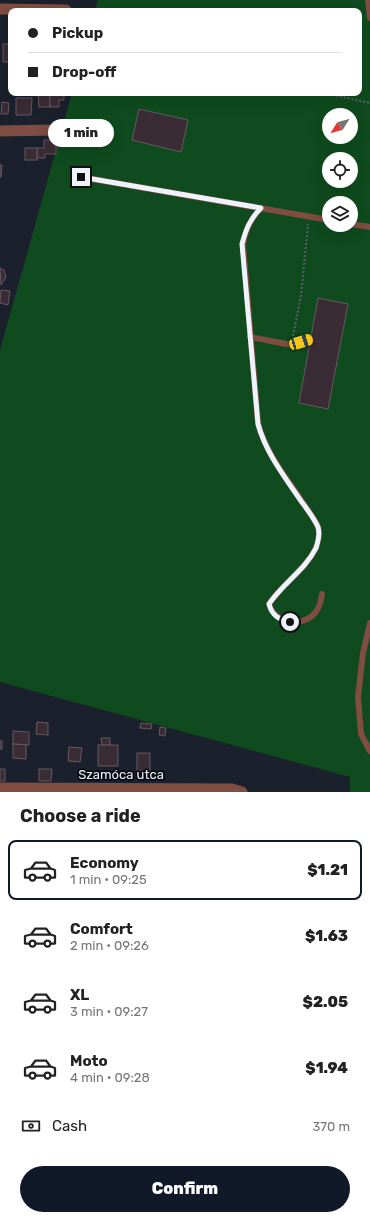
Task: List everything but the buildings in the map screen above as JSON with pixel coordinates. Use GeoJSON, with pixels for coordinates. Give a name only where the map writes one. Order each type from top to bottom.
{"type":"FeatureCollection","features":[{"type":"Feature","properties":{"kind":"street"},"geometry":{"type":"LineString","coordinates":[[0,131],[55,130]]}},
{"type":"Feature","properties":{"kind":"street","name":"Szamóca utca"},"geometry":{"type":"LineString","coordinates":[[0,788],[89,790],[232,789],[242,792]]}},
{"type":"Feature","properties":{"kind":"lane"},"geometry":{"type":"LineString","coordinates":[[368,0],[370,18]]}},
{"type":"Feature","properties":{"kind":"lane"},"geometry":{"type":"LineString","coordinates":[[81,177],[322,219]]}},
{"type":"Feature","properties":{"kind":"lane"},"geometry":{"type":"LineString","coordinates":[[261,208],[254,215],[247,226],[242,244],[258,424],[262,438],[274,461],[311,515],[318,527],[319,536],[316,547],[307,562],[275,594],[269,604],[270,611],[277,619],[290,622],[300,622],[313,615],[319,607],[322,594]]}},
{"type":"Feature","properties":{"kind":"lane"},"geometry":{"type":"LineString","coordinates":[[358,225],[370,227]]}},
{"type":"Feature","properties":{"kind":"lane"},"geometry":{"type":"LineString","coordinates":[[250,337],[292,345],[311,339]]}},
{"type":"Feature","properties":{"kind":"lane"},"geometry":{"type":"LineString","coordinates":[[370,623],[363,653],[358,697],[361,734],[370,751]]}},
{"type":"Feature","properties":{"kind":"path"},"geometry":{"type":"LineString","coordinates":[[337,96],[370,104]]}},
{"type":"Feature","properties":{"kind":"path"},"geometry":{"type":"LineString","coordinates":[[292,345],[301,296],[309,217]]}},
{"type":"Feature","properties":{"kind":"green space"},"geometry":{"type":"Polygon","coordinates":[[[98,0],[370,0],[370,792],[350,792],[350,777],[0,682],[0,350],[71,96],[362,96],[362,8],[96,8],[98,0]]]}},
{"type":"Feature","properties":{"kind":"route"},"geometry":{"type":"LineString","coordinates":[[81,177],[261,208],[254,215],[247,226],[242,244],[258,424],[262,438],[274,461],[311,515],[318,527],[319,536],[316,547],[307,562],[275,594],[269,604],[270,611],[277,619],[290,622]]}}]}
